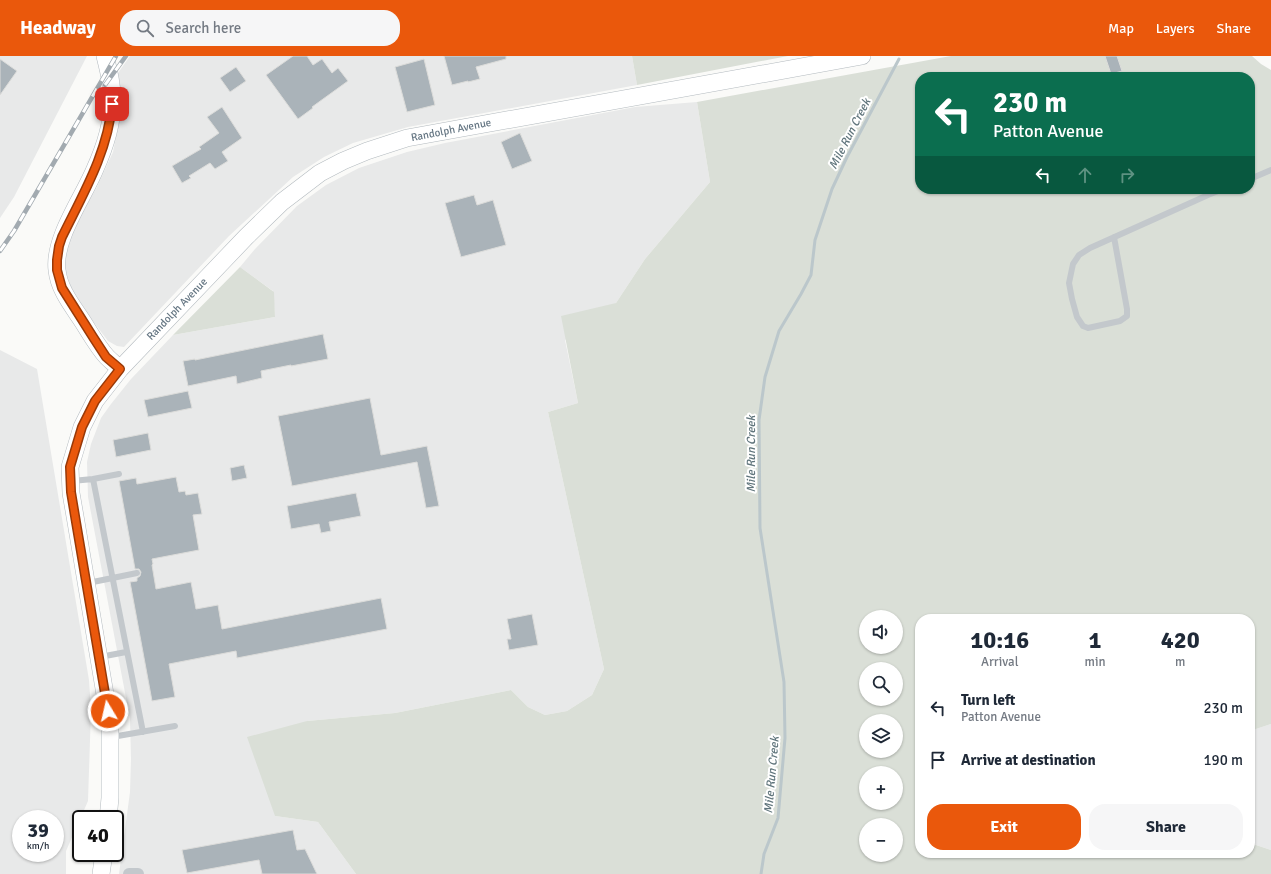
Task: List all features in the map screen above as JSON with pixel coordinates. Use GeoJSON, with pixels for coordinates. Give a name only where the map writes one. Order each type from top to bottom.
{"type":"FeatureCollection","features":[{"type":"Feature","properties":{"kind":"street"},"geometry":{"type":"LineString","coordinates":[[106,56],[112,91],[111,116],[107,137],[95,169],[62,237],[57,254],[57,270],[62,288],[70,303],[106,357],[120,369]]}},
{"type":"Feature","properties":{"kind":"street","name":"Randolph Avenue"},"geometry":{"type":"LineString","coordinates":[[109,810],[110,724],[71,492],[70,467],[82,427],[95,401],[120,369],[246,237],[282,202],[320,173],[367,151],[407,138],[862,56]]}},
{"type":"Feature","properties":{"kind":"street"},"geometry":{"type":"LineString","coordinates":[[101,874],[103,862]]}},
{"type":"Feature","properties":{"kind":"street"},"geometry":{"type":"LineString","coordinates":[[130,874],[138,874]]}},
{"type":"Feature","properties":{"kind":"lane"},"geometry":{"type":"LineString","coordinates":[[1255,176],[1271,170]]}},
{"type":"Feature","properties":{"kind":"lane"},"geometry":{"type":"LineString","coordinates":[[1114,237],[1127,309],[1126,316],[1120,321],[1088,328],[1083,326],[1077,317],[1069,283],[1073,264],[1079,255],[1090,248],[1114,237],[1212,194]]}},
{"type":"Feature","properties":{"kind":"lane"},"geometry":{"type":"LineString","coordinates":[[71,481],[93,480],[119,474]]}},
{"type":"Feature","properties":{"kind":"lane"},"geometry":{"type":"LineString","coordinates":[[93,480],[143,732]]}},
{"type":"Feature","properties":{"kind":"lane"},"geometry":{"type":"LineString","coordinates":[[86,583],[137,573]]}},
{"type":"Feature","properties":{"kind":"lane"},"geometry":{"type":"LineString","coordinates":[[99,657],[126,652]]}},
{"type":"Feature","properties":{"kind":"lane"},"geometry":{"type":"LineString","coordinates":[[110,738],[175,726]]}},
{"type":"Feature","properties":{"kind":"shaded area"},"geometry":{"type":"Polygon","coordinates":[[[0,56],[87,56],[14,197],[0,218],[0,56]]]}},
{"type":"Feature","properties":{"kind":"shaded area"},"geometry":{"type":"Polygon","coordinates":[[[130,56],[632,56],[637,85],[408,127],[353,143],[324,157],[293,177],[229,236],[124,347],[117,346],[108,341],[89,316],[71,287],[65,269],[65,256],[68,237],[97,187],[113,152],[118,127],[120,97],[118,73],[130,56]]]}},
{"type":"Feature","properties":{"kind":"shaded area"},"geometry":{"type":"Polygon","coordinates":[[[632,56],[788,56],[637,85],[632,56]]]}},
{"type":"Feature","properties":{"kind":"shaded area"},"geometry":{"type":"Polygon","coordinates":[[[951,56],[1252,56],[1271,70],[1271,724],[1255,729],[1255,614],[915,614],[915,858],[1255,858],[1255,845],[1271,850],[1271,874],[356,874],[318,822],[275,816],[247,737],[307,721],[395,713],[511,690],[528,707],[545,715],[567,711],[592,695],[604,669],[548,412],[578,403],[561,316],[616,303],[645,259],[710,182],[697,102],[951,56]]]}},
{"type":"Feature","properties":{"kind":"shaded area"},"geometry":{"type":"Polygon","coordinates":[[[697,102],[710,182],[645,259],[616,303],[565,340],[578,403],[548,412],[604,669],[592,695],[567,711],[545,715],[528,707],[511,690],[395,713],[307,721],[275,816],[318,822],[356,874],[119,874],[121,862],[124,862],[124,837],[130,792],[130,719],[88,497],[87,462],[91,444],[101,418],[131,379],[173,335],[275,317],[273,291],[240,267],[255,249],[297,206],[326,185],[359,168],[407,152],[445,143],[635,107],[697,102]]]}},
{"type":"Feature","properties":{"kind":"shaded area"},"geometry":{"type":"Polygon","coordinates":[[[240,267],[274,292],[275,317],[173,335],[240,267]]]}},
{"type":"Feature","properties":{"kind":"shaded area"},"geometry":{"type":"Polygon","coordinates":[[[0,350],[37,369],[89,680],[91,710],[88,801],[84,810],[72,810],[72,837],[66,851],[66,874],[0,874],[0,350]]]}},
{"type":"Feature","properties":{"kind":"shaded area"},"geometry":{"type":"Polygon","coordinates":[[[1271,724],[1271,850],[1255,845],[1255,729],[1271,724]]]}},
{"type":"Feature","properties":{"kind":"building"},"geometry":{"type":"Polygon","coordinates":[[[293,56],[307,56],[313,65],[322,59],[332,73],[338,68],[348,81],[298,119],[266,75],[293,56]]]}},
{"type":"Feature","properties":{"kind":"building"},"geometry":{"type":"Polygon","coordinates":[[[444,56],[506,56],[506,59],[476,67],[480,79],[452,85],[444,56]]]}},
{"type":"Feature","properties":{"kind":"building"},"geometry":{"type":"Polygon","coordinates":[[[1105,56],[1117,56],[1122,71],[1110,72],[1105,56]]]}},
{"type":"Feature","properties":{"kind":"building"},"geometry":{"type":"Polygon","coordinates":[[[0,59],[17,71],[0,95],[0,59]]]}},
{"type":"Feature","properties":{"kind":"building"},"geometry":{"type":"Polygon","coordinates":[[[424,59],[435,105],[407,112],[395,67],[424,59]]]}},
{"type":"Feature","properties":{"kind":"building"},"geometry":{"type":"Polygon","coordinates":[[[236,67],[246,81],[230,92],[220,78],[236,67]]]}},
{"type":"Feature","properties":{"kind":"building"},"geometry":{"type":"Polygon","coordinates":[[[222,107],[242,138],[222,152],[228,161],[215,169],[210,163],[189,176],[191,178],[182,183],[172,166],[201,149],[199,147],[219,133],[207,117],[222,107]]]}},
{"type":"Feature","properties":{"kind":"building"},"geometry":{"type":"Polygon","coordinates":[[[520,133],[532,161],[512,169],[501,142],[520,133]]]}},
{"type":"Feature","properties":{"kind":"building"},"geometry":{"type":"Polygon","coordinates":[[[474,195],[477,205],[493,200],[506,245],[461,257],[445,203],[474,195]]]}},
{"type":"Feature","properties":{"kind":"building"},"geometry":{"type":"Polygon","coordinates":[[[323,334],[328,359],[261,371],[262,378],[237,384],[236,376],[188,386],[183,361],[195,360],[323,334]]]}},
{"type":"Feature","properties":{"kind":"building"},"geometry":{"type":"Polygon","coordinates":[[[188,391],[192,408],[148,417],[144,400],[188,391]]]}},
{"type":"Feature","properties":{"kind":"building"},"geometry":{"type":"Polygon","coordinates":[[[370,398],[381,455],[427,446],[439,506],[426,508],[417,462],[292,486],[278,416],[370,398]]]}},
{"type":"Feature","properties":{"kind":"building"},"geometry":{"type":"Polygon","coordinates":[[[148,433],[151,450],[116,457],[113,440],[148,433]]]}},
{"type":"Feature","properties":{"kind":"building"},"geometry":{"type":"Polygon","coordinates":[[[244,465],[247,478],[232,481],[230,468],[244,465]]]}},
{"type":"Feature","properties":{"kind":"building"},"geometry":{"type":"Polygon","coordinates":[[[176,477],[179,492],[185,491],[186,495],[198,493],[202,514],[193,515],[199,550],[152,559],[156,589],[191,582],[196,609],[218,605],[222,629],[381,598],[387,629],[237,658],[236,651],[169,664],[175,697],[152,701],[130,582],[137,581],[137,578],[140,576],[141,572],[139,569],[135,569],[119,481],[136,478],[137,484],[176,477]]]}},
{"type":"Feature","properties":{"kind":"building"},"geometry":{"type":"Polygon","coordinates":[[[356,493],[361,516],[329,522],[331,531],[321,533],[319,524],[291,529],[287,506],[356,493]]]}},
{"type":"Feature","properties":{"kind":"building"},"geometry":{"type":"Polygon","coordinates":[[[532,614],[538,645],[509,650],[507,639],[511,639],[507,619],[532,614]]]}},
{"type":"Feature","properties":{"kind":"building"},"geometry":{"type":"Polygon","coordinates":[[[293,830],[297,850],[305,849],[317,874],[262,874],[259,860],[187,873],[182,850],[293,830]]]}},
{"type":"Feature","properties":{"kind":"waterway","name":"Mile Run Creek"},"geometry":{"type":"LineString","coordinates":[[761,874],[764,854],[778,818],[785,738],[784,682],[760,528],[759,420],[765,377],[779,331],[811,275],[815,240],[832,189],[847,157],[899,59]]}},
{"type":"Feature","properties":{"kind":"railway"},"geometry":{"type":"LineString","coordinates":[[0,251],[14,231],[116,56]]}},
{"type":"Feature","properties":{"kind":"railway"},"geometry":{"type":"LineString","coordinates":[[105,85],[126,56]]}},
{"type":"Feature","properties":{"kind":"route"},"geometry":{"type":"LineString","coordinates":[[108,711],[71,492],[70,467],[82,427],[95,401],[120,369],[106,357],[67,297],[59,279],[57,260],[62,237],[95,169],[107,137],[112,104]]}}]}
